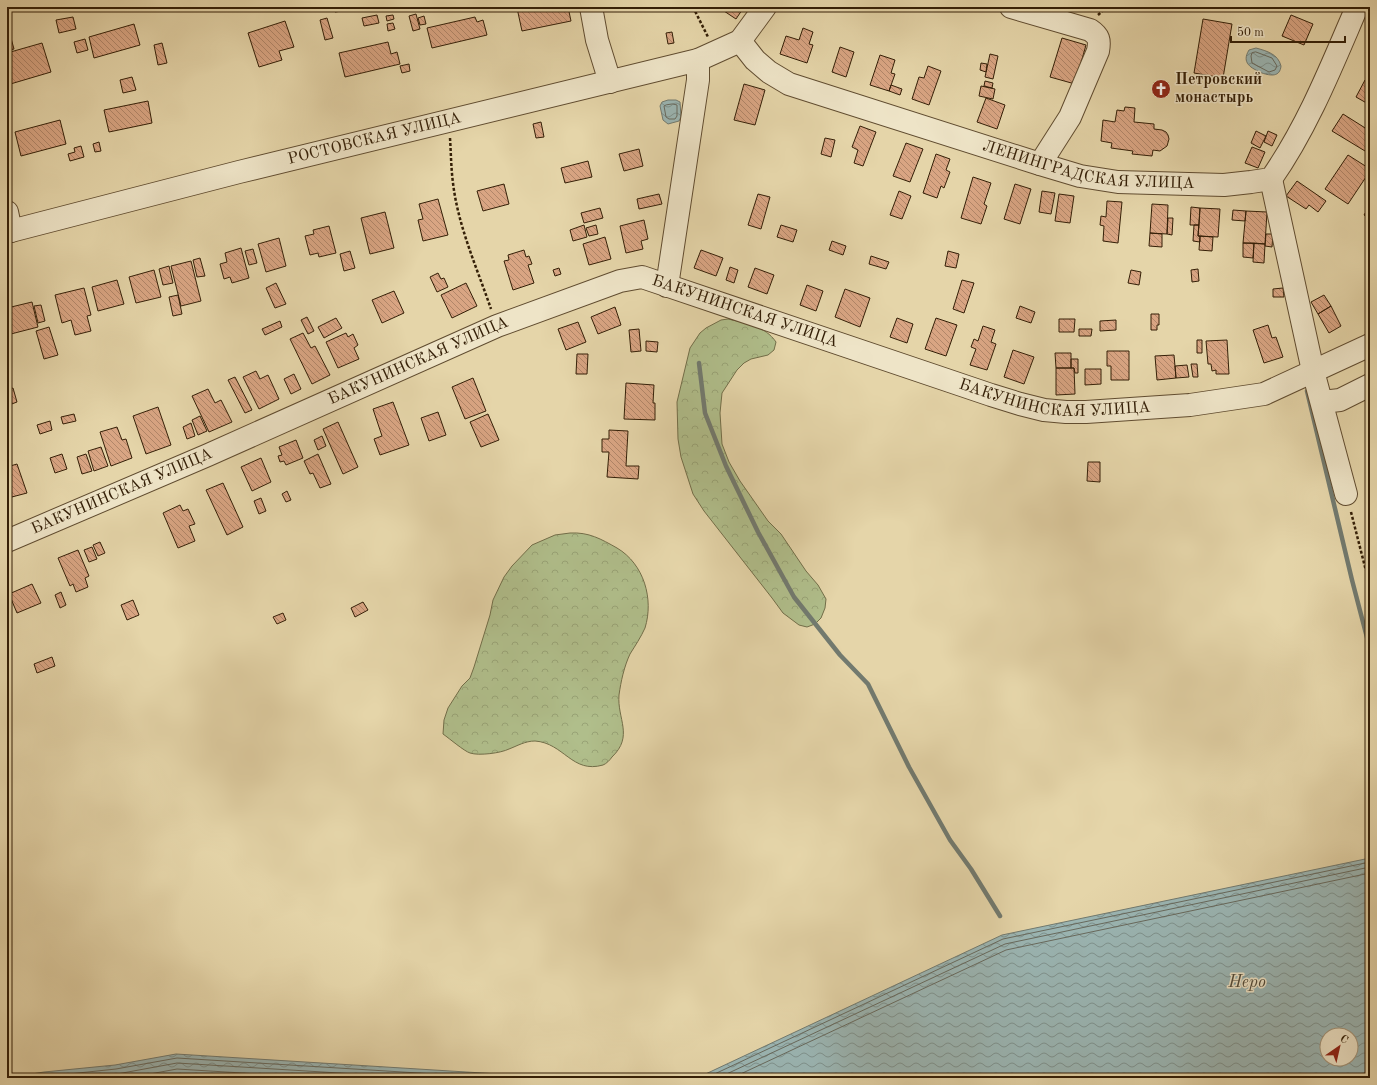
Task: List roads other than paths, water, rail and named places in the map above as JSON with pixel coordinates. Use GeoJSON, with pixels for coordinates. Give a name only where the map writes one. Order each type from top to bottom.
{"type":"FeatureCollection","features":[{"type":"Feature","properties":{"kind":"street"},"geometry":{"type":"LineString","coordinates":[[591,7],[597,40],[610,82]]}},
{"type":"Feature","properties":{"kind":"street"},"geometry":{"type":"LineString","coordinates":[[740,41],[765,7]]}},
{"type":"Feature","properties":{"kind":"street"},"geometry":{"type":"LineString","coordinates":[[1010,7],[1090,30],[1098,38],[1099,43],[1098,51],[1070,117],[1040,164]]}},
{"type":"Feature","properties":{"kind":"street"},"geometry":{"type":"LineString","coordinates":[[1346,494],[1313,371],[1272,179],[1292,146],[1324,84],[1357,7]]}},
{"type":"Feature","properties":{"kind":"street","name":"РОСТОВСКАЯ УЛИЦА"},"geometry":{"type":"LineString","coordinates":[[8,225],[239,172],[610,82],[707,56],[740,41]]}},
{"type":"Feature","properties":{"kind":"street","name":"ЛЕНИНГРАДСКАЯ УЛИЦА"},"geometry":{"type":"LineString","coordinates":[[740,41],[755,60],[769,72],[789,84],[1080,176],[1118,182],[1224,185],[1272,179]]}},
{"type":"Feature","properties":{"kind":"street"},"geometry":{"type":"LineString","coordinates":[[667,286],[698,80],[707,56]]}},
{"type":"Feature","properties":{"kind":"street","name":"БАКУНИНСКАЯ УЛИЦА"},"geometry":{"type":"LineString","coordinates":[[7,541],[208,455],[497,326],[620,280],[642,277],[999,397],[1044,410],[1086,412],[1190,405],[1264,394],[1370,344]]}},
{"type":"Feature","properties":{"kind":"street"},"geometry":{"type":"LineString","coordinates":[[1322,402],[1340,400],[1370,385]]}},
{"type":"Feature","properties":{"kind":"water"},"geometry":{"type":"Polygon","coordinates":[[[1256,48],[1275,56],[1280,62],[1280,70],[1277,74],[1272,75],[1262,73],[1248,64],[1246,58],[1249,50],[1256,48]]]}},
{"type":"Feature","properties":{"kind":"water"},"geometry":{"type":"Polygon","coordinates":[[[676,100],[680,102],[681,117],[679,121],[668,124],[663,120],[660,106],[662,102],[676,100]]]}},
{"type":"Feature","properties":{"kind":"water","name":"Неро"},"geometry":{"type":"Polygon","coordinates":[[[1370,858],[1370,1078],[697,1078],[1002,935],[1370,858]]]}},
{"type":"Feature","properties":{"kind":"water"},"geometry":{"type":"Polygon","coordinates":[[[176,1054],[563,1078],[7,1078],[44,1072],[115,1065],[176,1054]]]}},
{"type":"Feature","properties":{"kind":"waterway"},"geometry":{"type":"LineString","coordinates":[[699,363],[705,413],[726,466],[758,532],[794,597],[840,655],[868,684],[909,767],[950,840],[971,869],[1000,916]]}},
{"type":"Feature","properties":{"kind":"waterway"},"geometry":{"type":"LineString","coordinates":[[1307,391],[1370,649]]}},
{"type":"Feature","properties":{"kind":"place","name":"Петровский монастырь"},"geometry":{"type":"Point","coordinates":[1161,89]}}]}
